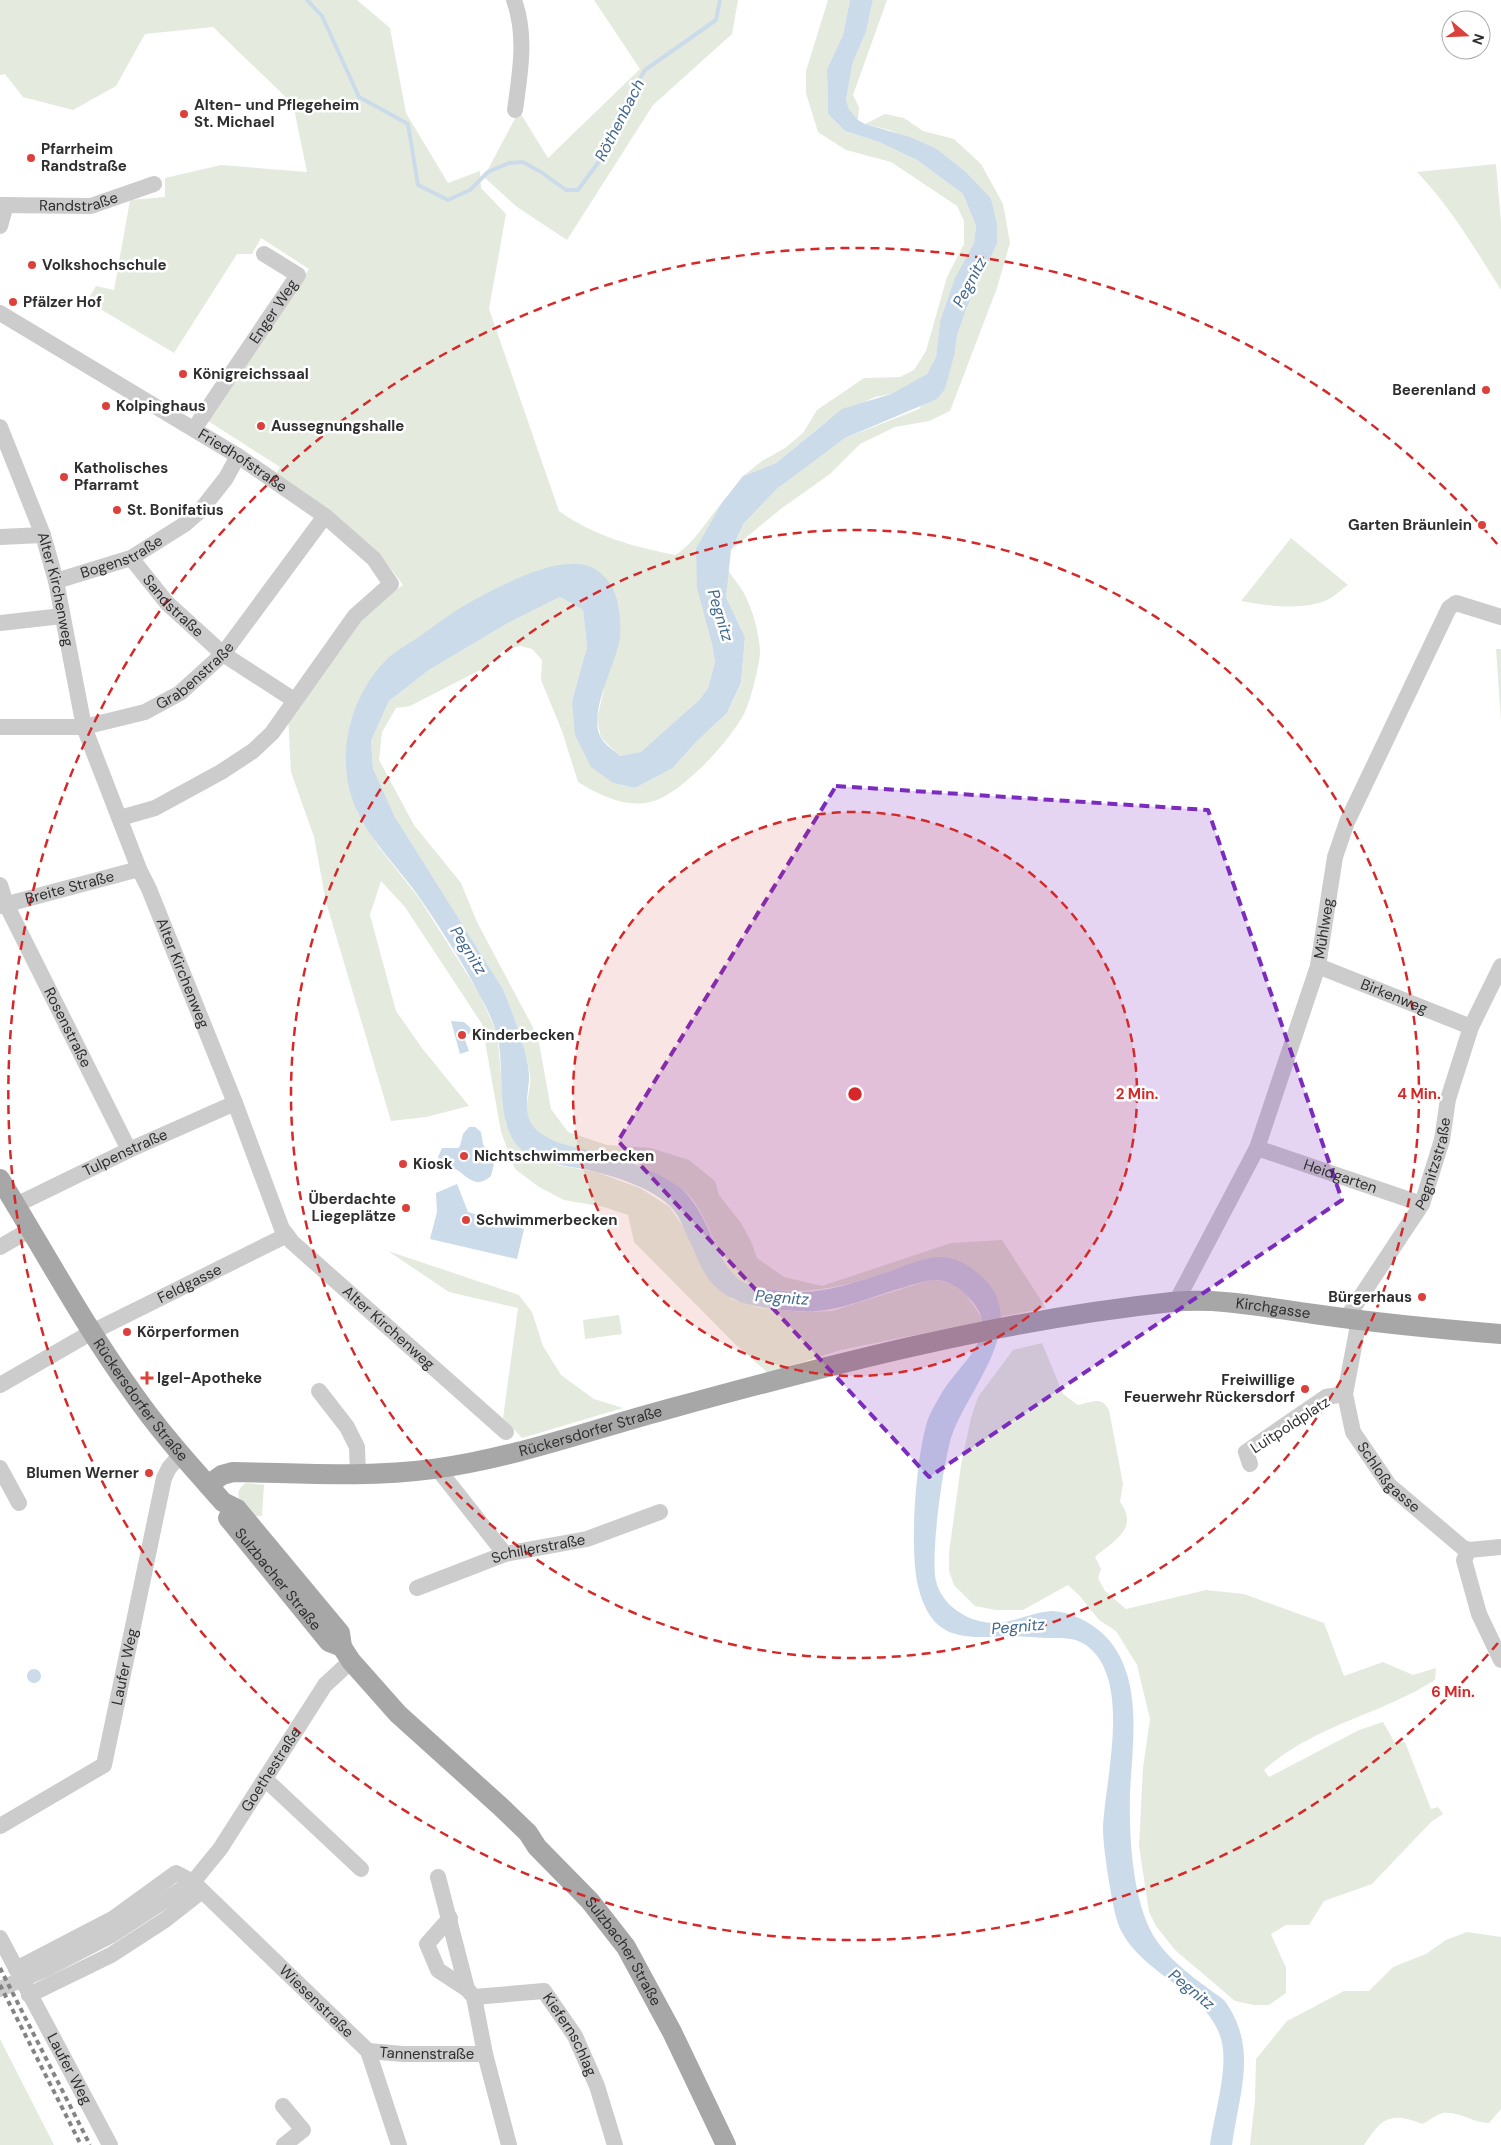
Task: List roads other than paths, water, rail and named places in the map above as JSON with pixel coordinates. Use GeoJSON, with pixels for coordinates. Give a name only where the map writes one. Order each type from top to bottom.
{"type":"FeatureCollection","features":[{"type":"Feature","properties":{"kind":"main road","name":"Rückersdorfer Straße"},"geometry":{"type":"LineString","coordinates":[[0,1179],[92,1332],[133,1393],[208,1485],[222,1475],[233,1472],[358,1475],[437,1468],[582,1435],[628,1419],[821,1367],[855,1360]]}},
{"type":"Feature","properties":{"kind":"main road","name":"Kirchgasse"},"geometry":{"type":"LineString","coordinates":[[855,1360],[1045,1319],[1176,1302],[1215,1301],[1352,1319],[1501,1334]]}},
{"type":"Feature","properties":{"kind":"main road","name":"Sulzbacher Straße"},"geometry":{"type":"LineString","coordinates":[[208,1485],[223,1502],[226,1517],[329,1642],[347,1654],[398,1714],[439,1753],[452,1774],[493,1815],[522,1840],[537,1847],[590,1900],[617,1934],[643,1974],[726,2145]]}},
{"type":"Feature","properties":{"kind":"street"},"geometry":{"type":"LineString","coordinates":[[514,0],[520,17],[522,62],[515,110]]}},
{"type":"Feature","properties":{"kind":"street","name":"Randstraße"},"geometry":{"type":"LineString","coordinates":[[3,205],[91,206],[154,184]]}},
{"type":"Feature","properties":{"kind":"street"},"geometry":{"type":"LineString","coordinates":[[0,226],[3,205]]}},
{"type":"Feature","properties":{"kind":"street","name":"Enger Weg"},"geometry":{"type":"LineString","coordinates":[[194,429],[298,275],[264,254]]}},
{"type":"Feature","properties":{"kind":"street","name":"Friedhofstraße"},"geometry":{"type":"LineString","coordinates":[[0,313],[238,456],[325,516],[374,559],[391,584],[355,616],[294,700]]}},
{"type":"Feature","properties":{"kind":"street","name":"Alter Kirchenweg"},"geometry":{"type":"LineString","coordinates":[[0,427],[43,534],[56,581],[84,727],[139,869],[149,889],[287,1235],[506,1432]]}},
{"type":"Feature","properties":{"kind":"street","name":"Bogenstraße"},"geometry":{"type":"LineString","coordinates":[[56,581],[131,558],[185,524],[201,510],[226,478],[238,456]]}},
{"type":"Feature","properties":{"kind":"street","name":"Grabenstraße"},"geometry":{"type":"LineString","coordinates":[[0,727],[84,727],[145,712],[180,693],[223,654],[325,516]]}},
{"type":"Feature","properties":{"kind":"street"},"geometry":{"type":"LineString","coordinates":[[0,537],[43,534]]}},
{"type":"Feature","properties":{"kind":"street","name":"Sandstraße"},"geometry":{"type":"LineString","coordinates":[[131,558],[166,603],[223,654],[294,700]]}},
{"type":"Feature","properties":{"kind":"street","name":"Mühlweg"},"geometry":{"type":"LineString","coordinates":[[1176,1302],[1257,1148],[1318,966],[1335,857],[1348,822],[1449,608],[1456,602],[1501,617]]}},
{"type":"Feature","properties":{"kind":"street"},"geometry":{"type":"LineString","coordinates":[[0,623],[62,616]]}},
{"type":"Feature","properties":{"kind":"street"},"geometry":{"type":"LineString","coordinates":[[120,818],[155,808],[221,772],[253,751],[272,733],[294,700]]}},
{"type":"Feature","properties":{"kind":"street","name":"Breite Straße"},"geometry":{"type":"LineString","coordinates":[[3,905],[139,869]]}},
{"type":"Feature","properties":{"kind":"street"},"geometry":{"type":"LineString","coordinates":[[0,885],[3,905]]}},
{"type":"Feature","properties":{"kind":"street","name":"Rosenstraße"},"geometry":{"type":"LineString","coordinates":[[3,905],[129,1150]]}},
{"type":"Feature","properties":{"kind":"street","name":"Birkenweg"},"geometry":{"type":"LineString","coordinates":[[1318,966],[1470,1027]]}},
{"type":"Feature","properties":{"kind":"street","name":"Pegnitzstraße"},"geometry":{"type":"LineString","coordinates":[[1352,1319],[1422,1204],[1442,1140],[1448,1099],[1470,1027],[1501,966]]}},
{"type":"Feature","properties":{"kind":"street","name":"Tulpenstraße"},"geometry":{"type":"LineString","coordinates":[[16,1205],[129,1150],[235,1104]]}},
{"type":"Feature","properties":{"kind":"street","name":"Heidgarten"},"geometry":{"type":"LineString","coordinates":[[1257,1148],[1422,1204]]}},
{"type":"Feature","properties":{"kind":"street"},"geometry":{"type":"LineString","coordinates":[[0,1246],[31,1228]]}},
{"type":"Feature","properties":{"kind":"street","name":"Feldgasse"},"geometry":{"type":"LineString","coordinates":[[0,1385],[92,1332],[287,1235]]}},
{"type":"Feature","properties":{"kind":"street","name":"Schloßgasse"},"geometry":{"type":"LineString","coordinates":[[1352,1319],[1345,1394],[1353,1432],[1389,1485],[1462,1547],[1469,1550]]}},
{"type":"Feature","properties":{"kind":"street"},"geometry":{"type":"LineString","coordinates":[[318,1391],[347,1427],[358,1447],[358,1475]]}},
{"type":"Feature","properties":{"kind":"street","name":"Luitpoldplatz"},"geometry":{"type":"LineString","coordinates":[[1250,1464],[1246,1452],[1326,1397],[1345,1394]]}},
{"type":"Feature","properties":{"kind":"street","name":"Laufer Weg"},"geometry":{"type":"LineString","coordinates":[[0,1826],[104,1765],[164,1478],[169,1468],[181,1454]]}},
{"type":"Feature","properties":{"kind":"street"},"geometry":{"type":"LineString","coordinates":[[0,1468],[19,1502]]}},
{"type":"Feature","properties":{"kind":"street"},"geometry":{"type":"LineString","coordinates":[[437,1468],[505,1554]]}},
{"type":"Feature","properties":{"kind":"street","name":"Schillerstraße"},"geometry":{"type":"LineString","coordinates":[[416,1588],[505,1554],[587,1539],[660,1512]]}},
{"type":"Feature","properties":{"kind":"street"},"geometry":{"type":"LineString","coordinates":[[1501,1547],[1469,1550],[1464,1560],[1479,1614],[1501,1660]]}},
{"type":"Feature","properties":{"kind":"street","name":"Goethestraße"},"geometry":{"type":"LineString","coordinates":[[29,1996],[111,1955],[165,1920],[197,1887],[325,1685],[347,1654]]}},
{"type":"Feature","properties":{"kind":"street"},"geometry":{"type":"LineString","coordinates":[[265,1779],[361,1869]]}},
{"type":"Feature","properties":{"kind":"street"},"geometry":{"type":"LineString","coordinates":[[16,1969],[114,1918],[176,1873],[197,1887]]}},
{"type":"Feature","properties":{"kind":"street","name":"Tannenstraße"},"geometry":{"type":"LineString","coordinates":[[438,1877],[471,1993],[509,2145]]}},
{"type":"Feature","properties":{"kind":"street","name":"Goethestraße"},"geometry":{"type":"LineString","coordinates":[[0,1989],[46,1969],[110,1936],[197,1887]]}},
{"type":"Feature","properties":{"kind":"street","name":"Wiesenstraße"},"geometry":{"type":"LineString","coordinates":[[197,1887],[368,2051],[399,2145]]}},
{"type":"Feature","properties":{"kind":"street"},"geometry":{"type":"LineString","coordinates":[[450,1918],[427,1944],[438,1970],[471,1993]]}},
{"type":"Feature","properties":{"kind":"street","name":"Laufer Weg"},"geometry":{"type":"LineString","coordinates":[[0,1938],[29,1996],[110,2145]]}},
{"type":"Feature","properties":{"kind":"street","name":"Kiefernschlag"},"geometry":{"type":"LineString","coordinates":[[471,1993],[544,1991],[575,2036],[597,2086],[615,2145]]}},
{"type":"Feature","properties":{"kind":"street","name":"Tannenstraße"},"geometry":{"type":"LineString","coordinates":[[368,2051],[403,2054],[485,2054]]}},
{"type":"Feature","properties":{"kind":"street"},"geometry":{"type":"LineString","coordinates":[[283,2106],[303,2130],[284,2145]]}},
{"type":"Feature","properties":{"kind":"water","name":"Pegnitz"},"geometry":{"type":"Polygon","coordinates":[[[850,0],[873,0],[866,32],[853,62],[846,100],[849,109],[858,120],[865,124],[910,137],[937,149],[966,172],[991,198],[997,223],[997,244],[967,307],[957,336],[955,352],[945,389],[937,399],[845,438],[778,488],[744,523],[731,550],[726,597],[745,637],[741,683],[727,713],[696,742],[673,768],[635,788],[613,783],[591,767],[575,735],[572,701],[587,647],[583,610],[560,597],[508,623],[429,670],[389,701],[371,741],[373,769],[395,817],[503,989],[520,1034],[527,1060],[529,1071],[528,1115],[533,1126],[541,1133],[550,1139],[574,1147],[629,1162],[659,1175],[679,1187],[695,1205],[721,1256],[733,1274],[752,1286],[802,1292],[823,1290],[856,1282],[934,1257],[955,1260],[966,1265],[989,1284],[999,1302],[1001,1322],[997,1342],[989,1362],[958,1420],[951,1438],[944,1468],[938,1510],[935,1552],[936,1581],[944,1599],[951,1606],[977,1621],[997,1623],[1052,1611],[1067,1613],[1097,1629],[1108,1639],[1119,1656],[1127,1674],[1133,1714],[1130,1794],[1131,1847],[1140,1903],[1153,1935],[1167,1954],[1224,2000],[1235,2018],[1241,2035],[1244,2071],[1232,2145],[1210,2145],[1223,2067],[1222,2043],[1215,2024],[1203,2008],[1188,1994],[1137,1953],[1124,1937],[1116,1917],[1103,1837],[1113,1736],[1113,1711],[1110,1688],[1104,1668],[1088,1646],[1076,1640],[1011,1636],[975,1637],[950,1632],[939,1626],[931,1617],[918,1586],[915,1569],[914,1526],[917,1478],[924,1435],[929,1416],[940,1396],[972,1354],[978,1342],[982,1331],[982,1320],[977,1308],[960,1289],[936,1280],[922,1282],[849,1305],[824,1310],[785,1310],[747,1304],[724,1293],[714,1285],[701,1267],[679,1218],[662,1199],[642,1188],[609,1175],[549,1163],[523,1151],[516,1144],[505,1120],[499,1044],[489,1013],[451,945],[411,886],[364,824],[350,794],[346,752],[354,711],[374,674],[388,658],[453,613],[486,594],[533,572],[567,564],[582,565],[595,569],[609,582],[616,595],[620,614],[620,638],[600,702],[598,728],[603,741],[620,756],[641,752],[699,700],[708,688],[715,662],[697,588],[696,548],[721,504],[743,476],[776,463],[842,409],[891,394],[927,374],[936,357],[940,321],[955,278],[974,243],[976,226],[963,194],[917,160],[879,142],[845,131],[828,114],[827,69],[843,35],[850,0]]]}},
{"type":"Feature","properties":{"kind":"water","name":"Kinderbecken"},"geometry":{"type":"Polygon","coordinates":[[[451,1021],[464,1022],[472,1029],[465,1040],[469,1051],[460,1054],[451,1021]]]}},
{"type":"Feature","properties":{"kind":"water","name":"Nichtschwimmerbecken"},"geometry":{"type":"Polygon","coordinates":[[[469,1127],[475,1127],[481,1132],[483,1144],[494,1164],[491,1176],[481,1182],[473,1181],[457,1170],[443,1164],[438,1157],[442,1148],[458,1148],[463,1134],[469,1127]]]}},
{"type":"Feature","properties":{"kind":"water","name":"Schwimmerbecken"},"geometry":{"type":"Polygon","coordinates":[[[457,1184],[468,1212],[524,1229],[517,1259],[430,1239],[437,1212],[436,1193],[457,1184]]]}},
{"type":"Feature","properties":{"kind":"water"},"geometry":{"type":"Polygon","coordinates":[[[31,1669],[37,1669],[41,1676],[37,1683],[31,1683],[27,1679],[27,1673],[31,1669]]]}},
{"type":"Feature","properties":{"kind":"waterway","name":"Röthenbach"},"geometry":{"type":"LineString","coordinates":[[307,0],[322,16],[359,97],[408,124],[418,185],[448,200],[470,190],[488,172],[509,163],[523,162],[566,190],[578,190],[606,152],[618,115],[645,70],[716,20],[720,0]]}},
{"type":"Feature","properties":{"kind":"railway"},"geometry":{"type":"LineString","coordinates":[[0,1968],[90,2145]]}},
{"type":"Feature","properties":{"kind":"railway"},"geometry":{"type":"LineString","coordinates":[[0,1985],[81,2145]]}},
{"type":"Feature","properties":{"kind":"place","name":"Alten- und Pflegeheim St. Michael"},"geometry":{"type":"Point","coordinates":[184,114]}},
{"type":"Feature","properties":{"kind":"place","name":"Pfarrheim Randstraße"},"geometry":{"type":"Point","coordinates":[31,158]}},
{"type":"Feature","properties":{"kind":"place","name":"Volkshochschule"},"geometry":{"type":"Point","coordinates":[32,265]}},
{"type":"Feature","properties":{"kind":"place","name":"Pfälzer Hof"},"geometry":{"type":"Point","coordinates":[13,302]}},
{"type":"Feature","properties":{"kind":"place","name":"Königreichssaal"},"geometry":{"type":"Point","coordinates":[183,374]}},
{"type":"Feature","properties":{"kind":"place","name":"Beerenland"},"geometry":{"type":"Point","coordinates":[1486,390]}},
{"type":"Feature","properties":{"kind":"place","name":"Kolpinghaus"},"geometry":{"type":"Point","coordinates":[106,406]}},
{"type":"Feature","properties":{"kind":"place","name":"Aussegnungshalle"},"geometry":{"type":"Point","coordinates":[261,426]}},
{"type":"Feature","properties":{"kind":"place","name":"Katholisches Pfarramt"},"geometry":{"type":"Point","coordinates":[64,477]}},
{"type":"Feature","properties":{"kind":"place","name":"St. Bonifatius"},"geometry":{"type":"Point","coordinates":[117,510]}},
{"type":"Feature","properties":{"kind":"place","name":"Garten Bräunlein"},"geometry":{"type":"Point","coordinates":[1482,525]}},
{"type":"Feature","properties":{"kind":"place","name":"Kinderbecken"},"geometry":{"type":"Point","coordinates":[462,1035]}},
{"type":"Feature","properties":{"kind":"place","name":"Nichtschwimmerbecken"},"geometry":{"type":"Point","coordinates":[464,1156]}},
{"type":"Feature","properties":{"kind":"place","name":"Kiosk"},"geometry":{"type":"Point","coordinates":[403,1164]}},
{"type":"Feature","properties":{"kind":"place","name":"Überdachte Liegeplätze"},"geometry":{"type":"Point","coordinates":[406,1208]}},
{"type":"Feature","properties":{"kind":"place","name":"Schwimmerbecken"},"geometry":{"type":"Point","coordinates":[466,1220]}},
{"type":"Feature","properties":{"kind":"place","name":"Bürgerhaus"},"geometry":{"type":"Point","coordinates":[1422,1297]}},
{"type":"Feature","properties":{"kind":"place","name":"Körperformen"},"geometry":{"type":"Point","coordinates":[127,1332]}},
{"type":"Feature","properties":{"kind":"place","name":"Igel-Apotheke"},"geometry":{"type":"Point","coordinates":[147,1378]}},
{"type":"Feature","properties":{"kind":"place","name":"Freiwillige Feuerwehr Rückersdorf"},"geometry":{"type":"Point","coordinates":[1305,1389]}},
{"type":"Feature","properties":{"kind":"place","name":"Blumen Werner"},"geometry":{"type":"Point","coordinates":[149,1473]}}]}
